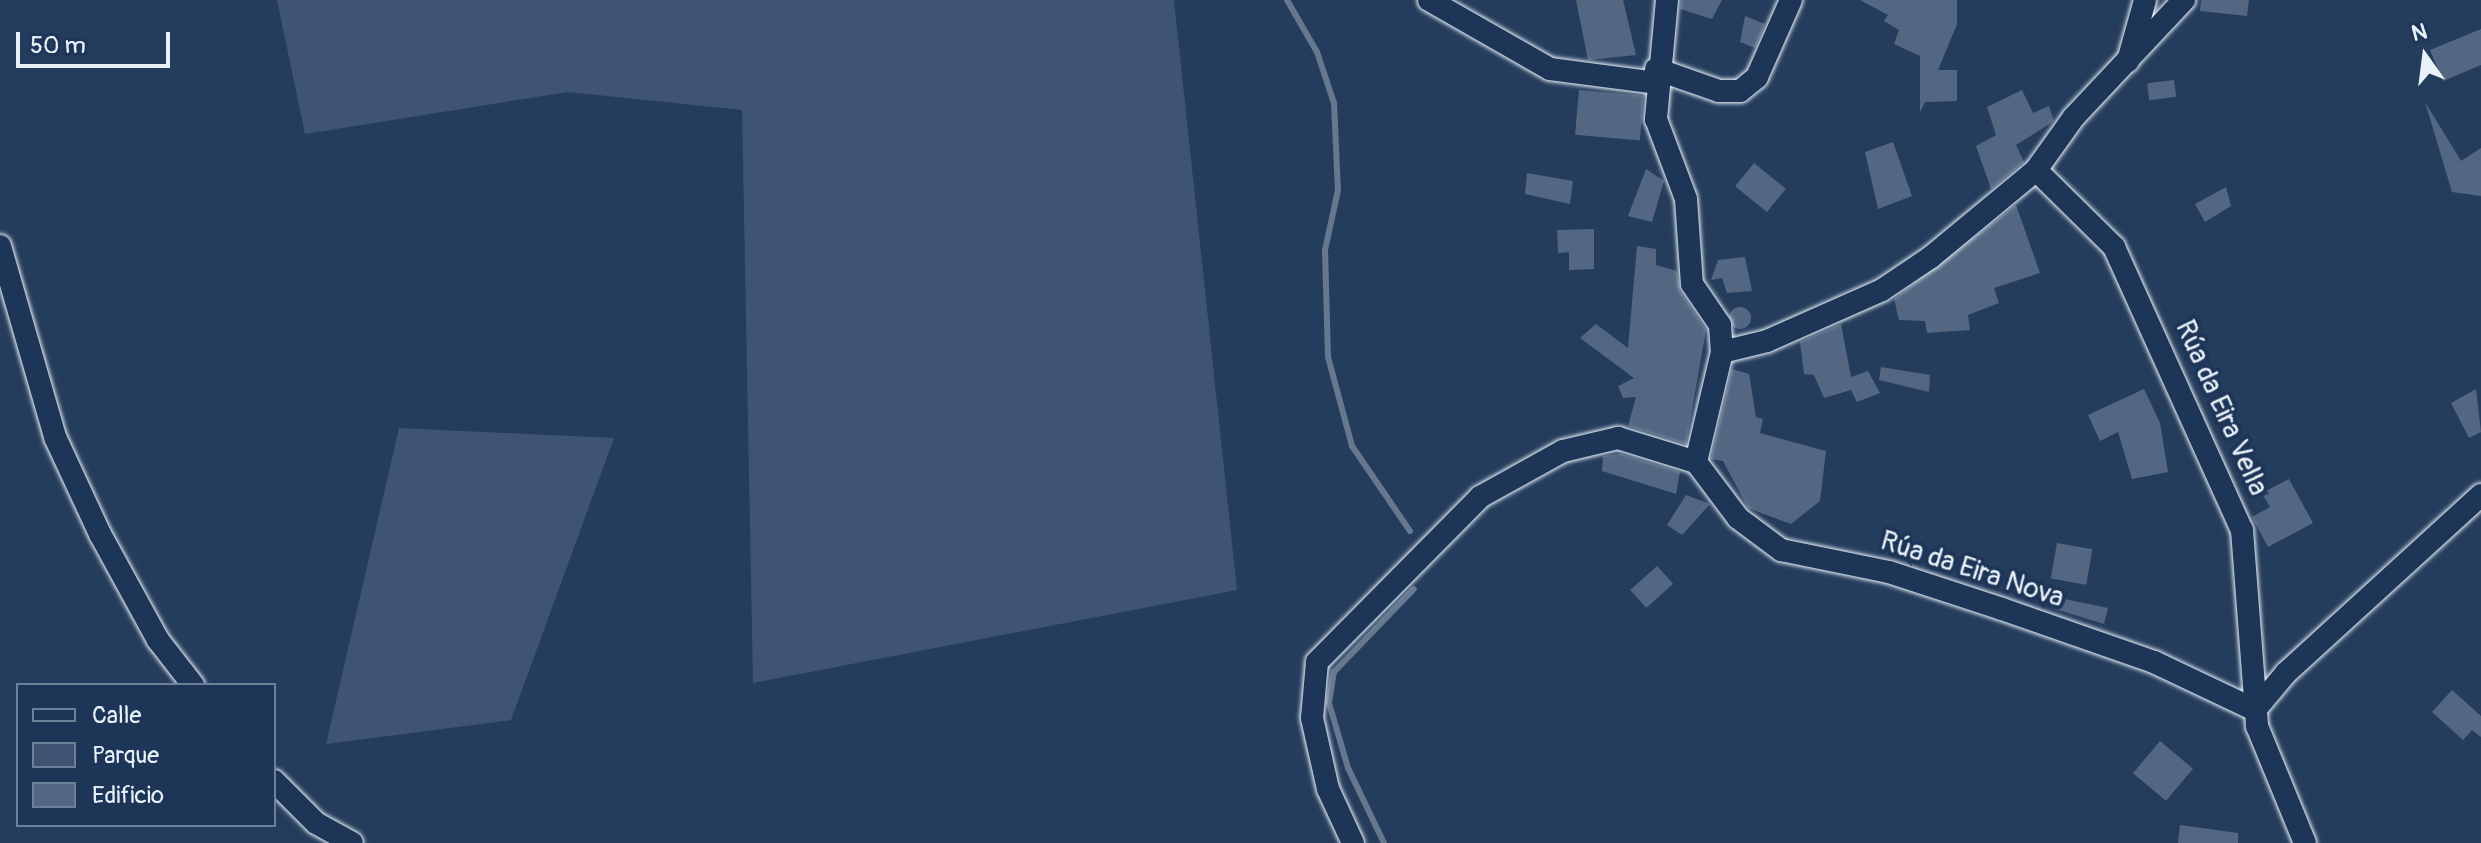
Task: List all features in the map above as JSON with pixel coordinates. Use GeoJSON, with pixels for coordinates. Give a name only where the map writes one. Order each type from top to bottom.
{"type":"FeatureCollection","features":[{"type":"Feature","properties":{"kind":"street"},"geometry":{"type":"LineString","coordinates":[[1429,0],[1550,69],[1656,76],[1719,91],[1740,91],[1757,77],[1791,0]]}},
{"type":"Feature","properties":{"kind":"street"},"geometry":{"type":"LineString","coordinates":[[2128,61],[2145,0]]}},
{"type":"Feature","properties":{"kind":"street"},"geometry":{"type":"LineString","coordinates":[[1722,352],[1767,341],[1882,290],[2036,170],[2074,117],[2184,0]]}},
{"type":"Feature","properties":{"kind":"street"},"geometry":{"type":"LineString","coordinates":[[1353,843],[1328,789],[1312,718],[1317,662],[1480,497],[1563,451],[1618,438],[1696,462],[1722,352],[1720,325],[1692,284],[1686,199],[1656,119],[1662,5]]}},
{"type":"Feature","properties":{"kind":"street","name":"Rúa da Eira Vella"},"geometry":{"type":"LineString","coordinates":[[2036,170],[2114,247],[2242,530],[2255,710],[2305,843]]}},
{"type":"Feature","properties":{"kind":"street"},"geometry":{"type":"LineString","coordinates":[[0,246],[55,437],[129,587],[192,683]]}},
{"type":"Feature","properties":{"kind":"street","name":"Rúa da Eira Nova"},"geometry":{"type":"LineString","coordinates":[[1696,462],[1738,518],[1781,550],[1889,572],[2002,609],[2154,662],[2255,710]]}},
{"type":"Feature","properties":{"kind":"street"},"geometry":{"type":"LineString","coordinates":[[2255,710],[2286,673],[2481,495]]}},
{"type":"Feature","properties":{"kind":"street"},"geometry":{"type":"LineString","coordinates":[[276,783],[316,823],[352,843]]}},
{"type":"Feature","properties":{"kind":"green space"},"geometry":{"type":"Polygon","coordinates":[[[277,0],[1174,0],[1237,590],[753,683],[742,110],[568,92],[305,134],[277,0]]]}},
{"type":"Feature","properties":{"kind":"green space"},"geometry":{"type":"Polygon","coordinates":[[[399,428],[614,438],[511,720],[326,744],[399,428]]]}},
{"type":"Feature","properties":{"kind":"building"},"geometry":{"type":"Polygon","coordinates":[[[1576,0],[1623,0],[1636,55],[1588,60],[1576,0]]]}},
{"type":"Feature","properties":{"kind":"building"},"geometry":{"type":"Polygon","coordinates":[[[1681,0],[1722,0],[1712,19],[1680,9],[1681,0]]]}},
{"type":"Feature","properties":{"kind":"building"},"geometry":{"type":"Polygon","coordinates":[[[1860,0],[1957,0],[1957,24],[1938,70],[1957,70],[1957,101],[1925,102],[1920,112],[1920,56],[1894,44],[1899,30],[1884,21],[1888,15],[1860,0]]]}},
{"type":"Feature","properties":{"kind":"building"},"geometry":{"type":"Polygon","coordinates":[[[2201,0],[2249,0],[2247,16],[2200,11],[2201,0]]]}},
{"type":"Feature","properties":{"kind":"building"},"geometry":{"type":"Polygon","coordinates":[[[1745,16],[1765,24],[1755,48],[1740,42],[1745,16]]]}},
{"type":"Feature","properties":{"kind":"building"},"geometry":{"type":"Polygon","coordinates":[[[2481,29],[2481,65],[2443,81],[2430,50],[2481,29]]]}},
{"type":"Feature","properties":{"kind":"building"},"geometry":{"type":"Polygon","coordinates":[[[2174,80],[2176,97],[2149,100],[2147,83],[2174,80]]]}},
{"type":"Feature","properties":{"kind":"building"},"geometry":{"type":"Polygon","coordinates":[[[1579,90],[1644,96],[1640,140],[1575,135],[1579,90]]]}},
{"type":"Feature","properties":{"kind":"building"},"geometry":{"type":"Polygon","coordinates":[[[2022,90],[2033,113],[2049,106],[2054,121],[2016,145],[2024,162],[1991,189],[1976,146],[1996,135],[1987,107],[2022,90]]]}},
{"type":"Feature","properties":{"kind":"building"},"geometry":{"type":"Polygon","coordinates":[[[2425,102],[2461,161],[2481,148],[2481,196],[2452,192],[2425,102]]]}},
{"type":"Feature","properties":{"kind":"building"},"geometry":{"type":"Polygon","coordinates":[[[1893,142],[1912,196],[1878,209],[1865,152],[1893,142]]]}},
{"type":"Feature","properties":{"kind":"building"},"geometry":{"type":"Polygon","coordinates":[[[1754,163],[1786,189],[1767,212],[1735,186],[1754,163]]]}},
{"type":"Feature","properties":{"kind":"building"},"geometry":{"type":"Polygon","coordinates":[[[1646,169],[1664,181],[1652,222],[1628,216],[1646,169]]]}},
{"type":"Feature","properties":{"kind":"building"},"geometry":{"type":"Polygon","coordinates":[[[1527,173],[1573,181],[1570,204],[1525,194],[1527,173]]]}},
{"type":"Feature","properties":{"kind":"building"},"geometry":{"type":"Polygon","coordinates":[[[2226,187],[2231,206],[2205,222],[2195,204],[2226,187]]]}},
{"type":"Feature","properties":{"kind":"building"},"geometry":{"type":"Polygon","coordinates":[[[2016,205],[2040,273],[1994,288],[1999,303],[1968,315],[1970,330],[1927,333],[1925,321],[1899,320],[1894,299],[2016,205]]]}},
{"type":"Feature","properties":{"kind":"building"},"geometry":{"type":"Polygon","coordinates":[[[1594,229],[1594,269],[1569,270],[1569,252],[1558,253],[1557,230],[1594,229]]]}},
{"type":"Feature","properties":{"kind":"building"},"geometry":{"type":"Polygon","coordinates":[[[1637,246],[1656,249],[1656,265],[1677,271],[1680,291],[1706,330],[1686,444],[1628,426],[1636,397],[1623,398],[1618,386],[1634,378],[1580,338],[1596,324],[1628,348],[1637,246]]]}},
{"type":"Feature","properties":{"kind":"building"},"geometry":{"type":"Polygon","coordinates":[[[1745,257],[1752,291],[1727,293],[1722,278],[1711,280],[1718,260],[1745,257]]]}},
{"type":"Feature","properties":{"kind":"building"},"geometry":{"type":"Polygon","coordinates":[[[1740,307],[1748,310],[1751,318],[1748,326],[1740,329],[1732,326],[1729,318],[1732,310],[1740,307]]]}},
{"type":"Feature","properties":{"kind":"building"},"geometry":{"type":"Polygon","coordinates":[[[1841,324],[1851,377],[1868,371],[1880,393],[1857,402],[1851,390],[1824,398],[1814,375],[1804,374],[1800,342],[1841,324]]]}},
{"type":"Feature","properties":{"kind":"building"},"geometry":{"type":"Polygon","coordinates":[[[1881,367],[1930,375],[1929,392],[1879,380],[1881,367]]]}},
{"type":"Feature","properties":{"kind":"building"},"geometry":{"type":"Polygon","coordinates":[[[1732,369],[1749,374],[1756,417],[1763,419],[1760,433],[1826,451],[1820,501],[1791,524],[1748,508],[1723,461],[1711,459],[1732,369]]]}},
{"type":"Feature","properties":{"kind":"building"},"geometry":{"type":"Polygon","coordinates":[[[2144,389],[2160,423],[2168,472],[2132,479],[2118,432],[2100,441],[2088,415],[2144,389]]]}},
{"type":"Feature","properties":{"kind":"building"},"geometry":{"type":"Polygon","coordinates":[[[2476,389],[2481,432],[2469,438],[2451,403],[2476,389]]]}},
{"type":"Feature","properties":{"kind":"building"},"geometry":{"type":"Polygon","coordinates":[[[1621,454],[1680,472],[1676,494],[1602,471],[1603,456],[1621,454]]]}},
{"type":"Feature","properties":{"kind":"building"},"geometry":{"type":"Polygon","coordinates":[[[2289,479],[2313,523],[2268,547],[2252,517],[2270,507],[2262,493],[2289,479]]]}},
{"type":"Feature","properties":{"kind":"building"},"geometry":{"type":"Polygon","coordinates":[[[1686,495],[1710,504],[1682,535],[1667,525],[1686,495]]]}},
{"type":"Feature","properties":{"kind":"building"},"geometry":{"type":"Polygon","coordinates":[[[2057,543],[2092,549],[2086,585],[2051,578],[2057,543]]]}},
{"type":"Feature","properties":{"kind":"building"},"geometry":{"type":"Polygon","coordinates":[[[1657,566],[1673,584],[1646,608],[1630,590],[1657,566]]]}},
{"type":"Feature","properties":{"kind":"building"},"geometry":{"type":"Polygon","coordinates":[[[2055,597],[2108,608],[2104,624],[2052,608],[2055,597]]]}},
{"type":"Feature","properties":{"kind":"building"},"geometry":{"type":"Polygon","coordinates":[[[2452,690],[2481,716],[2481,737],[2472,730],[2463,740],[2432,712],[2452,690]]]}},
{"type":"Feature","properties":{"kind":"building"},"geometry":{"type":"Polygon","coordinates":[[[2160,741],[2193,769],[2166,801],[2133,773],[2160,741]]]}},
{"type":"Feature","properties":{"kind":"building"},"geometry":{"type":"Polygon","coordinates":[[[2180,825],[2238,833],[2238,843],[2178,843],[2180,825]]]}},
{"type":"Feature","properties":{"kind":"waterway"},"geometry":{"type":"LineString","coordinates":[[1287,0],[1317,52],[1334,103],[1338,190],[1325,250],[1328,357],[1352,446],[1410,531]]}},
{"type":"Feature","properties":{"kind":"waterway"},"geometry":{"type":"LineString","coordinates":[[1384,843],[1348,768],[1329,703],[1334,672],[1414,589]]}}]}
